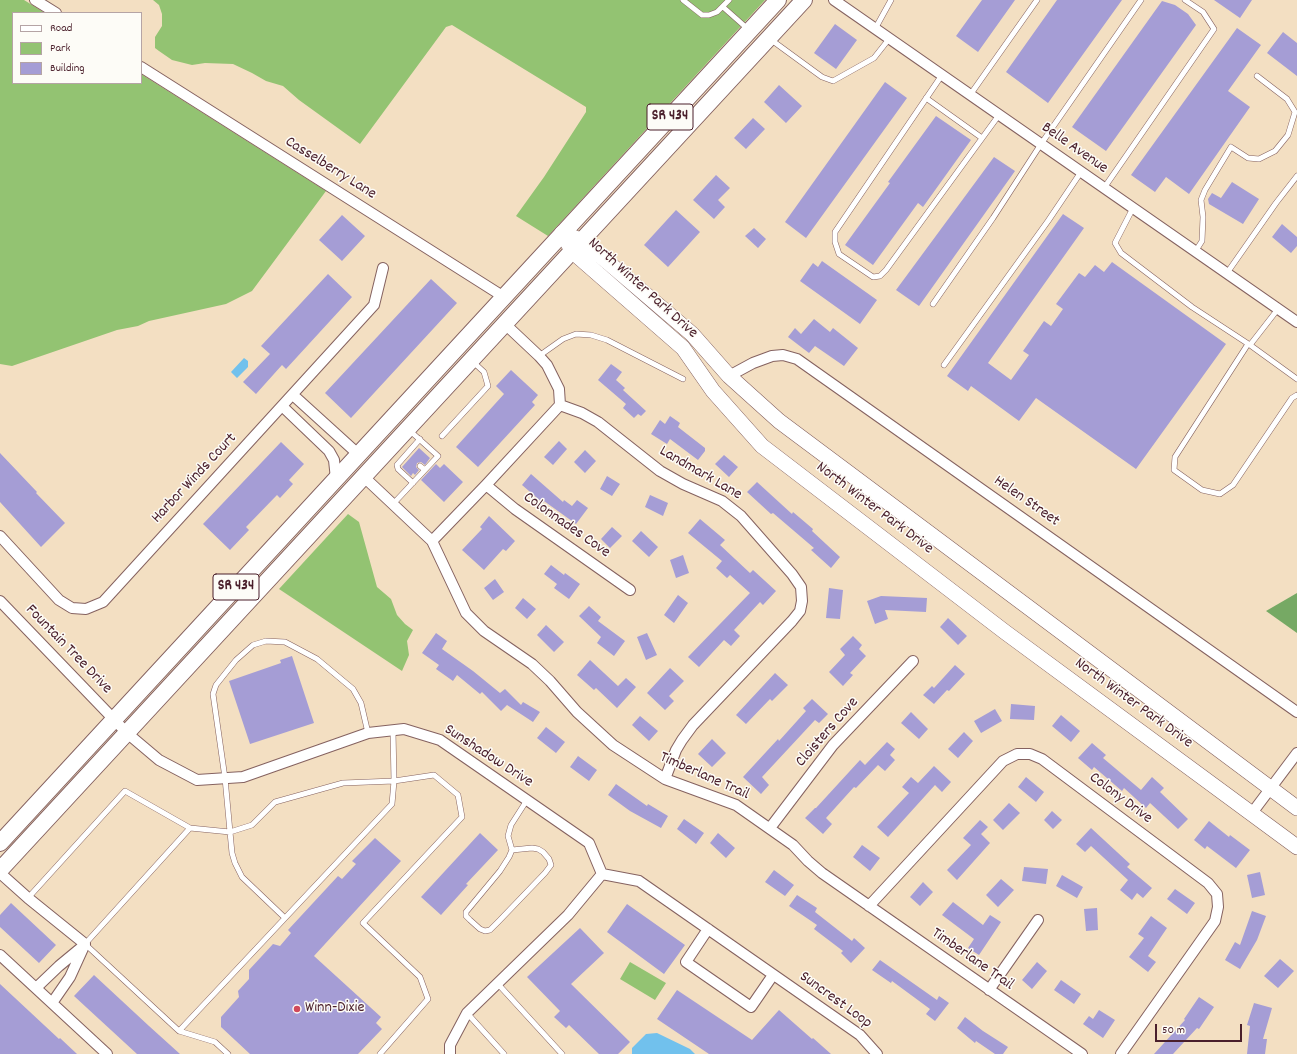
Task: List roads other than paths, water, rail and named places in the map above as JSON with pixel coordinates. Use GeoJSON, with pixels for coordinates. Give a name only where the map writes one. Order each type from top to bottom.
{"type":"FeatureCollection","features":[{"type":"Feature","properties":{"kind":"main road","name":"SR 434"},"geometry":{"type":"LineString","coordinates":[[0,842],[778,0]]}},
{"type":"Feature","properties":{"kind":"main road","name":"SR 434"},"geometry":{"type":"LineString","coordinates":[[0,872],[345,497],[364,477],[414,434],[471,360],[804,0]]}},
{"type":"Feature","properties":{"kind":"main road"},"geometry":{"type":"LineString","coordinates":[[746,64],[756,36],[755,25]]}},
{"type":"Feature","properties":{"kind":"main road"},"geometry":{"type":"LineString","coordinates":[[364,477],[363,463],[376,434]]}},
{"type":"Feature","properties":{"kind":"main road"},"geometry":{"type":"LineString","coordinates":[[345,497],[354,476],[358,454]]}},
{"type":"Feature","properties":{"kind":"street"},"geometry":{"type":"LineString","coordinates":[[35,0],[54,12]]}},
{"type":"Feature","properties":{"kind":"street","name":"Belle Avenue"},"geometry":{"type":"LineString","coordinates":[[834,0],[1297,322]]}},
{"type":"Feature","properties":{"kind":"street","name":"Casselberry Lane"},"geometry":{"type":"LineString","coordinates":[[142,68],[504,297]]}},
{"type":"Feature","properties":{"kind":"street","name":"North Winter Park Drive"},"geometry":{"type":"LineString","coordinates":[[562,233],[692,334],[729,376],[779,421],[1297,808]]}},
{"type":"Feature","properties":{"kind":"street","name":"North Winter Park Drive"},"geometry":{"type":"LineString","coordinates":[[578,246],[683,348],[713,391],[762,446],[1005,632],[1297,847]]}},
{"type":"Feature","properties":{"kind":"street","name":"Harbor Winds Court"},"geometry":{"type":"LineString","coordinates":[[0,536],[59,600],[72,608],[86,609],[103,602],[374,305],[383,268]]}},
{"type":"Feature","properties":{"kind":"street"},"geometry":{"type":"LineString","coordinates":[[432,541],[560,405],[559,389],[547,366],[539,356],[505,324]]}},
{"type":"Feature","properties":{"kind":"street","name":"Helen Street"},"geometry":{"type":"LineString","coordinates":[[729,376],[753,363],[772,356],[782,355],[797,359],[1297,712]]}},
{"type":"Feature","properties":{"kind":"street"},"geometry":{"type":"LineString","coordinates":[[293,395],[358,454]]}},
{"type":"Feature","properties":{"kind":"street","name":"Landmark Lane"},"geometry":{"type":"LineString","coordinates":[[560,405],[582,413],[598,422],[660,471],[682,484],[722,501],[741,516],[792,574],[801,588],[802,601],[800,611],[686,735],[676,750],[665,779]]}},
{"type":"Feature","properties":{"kind":"street"},"geometry":{"type":"LineString","coordinates":[[282,406],[329,451],[334,460],[336,478]]}},
{"type":"Feature","properties":{"kind":"street"},"geometry":{"type":"LineString","coordinates":[[310,433],[322,421]]}},
{"type":"Feature","properties":{"kind":"street","name":"Timberlane Trail"},"geometry":{"type":"LineString","coordinates":[[364,477],[432,541],[466,613],[484,632],[532,664],[550,681],[577,712],[613,745],[665,779],[736,805],[793,845],[822,873],[1082,1054]]}},
{"type":"Feature","properties":{"kind":"street","name":"Colonnades Cove"},"geometry":{"type":"LineString","coordinates":[[486,485],[515,509],[630,590]]}},
{"type":"Feature","properties":{"kind":"street","name":"Fountain Tree Drive"},"geometry":{"type":"LineString","coordinates":[[0,601],[114,719]]}},
{"type":"Feature","properties":{"kind":"street","name":"Cloisters Cove"},"geometry":{"type":"LineString","coordinates":[[770,828],[833,745],[913,661]]}},
{"type":"Feature","properties":{"kind":"street","name":"Sunshadow Drive"},"geometry":{"type":"LineString","coordinates":[[114,719],[127,733],[159,760],[196,780],[243,777],[368,733],[404,729],[440,740],[589,843],[602,874]]}},
{"type":"Feature","properties":{"kind":"street"},"geometry":{"type":"LineString","coordinates":[[1252,813],[1297,753]]}},
{"type":"Feature","properties":{"kind":"street","name":"Colony Drive"},"geometry":{"type":"LineString","coordinates":[[869,906],[1003,761],[1017,754],[1030,754],[1042,759],[1208,883],[1217,894],[1218,907],[1215,921],[1121,1054]]}},
{"type":"Feature","properties":{"kind":"street"},"geometry":{"type":"LineString","coordinates":[[0,872],[28,898],[85,944]]}},
{"type":"Feature","properties":{"kind":"street"},"geometry":{"type":"LineString","coordinates":[[450,1054],[450,1045],[467,1013],[568,915],[602,874]]}},
{"type":"Feature","properties":{"kind":"street","name":"Suncrest Loop"},"geometry":{"type":"LineString","coordinates":[[602,874],[639,881],[860,1035],[878,1054]]}},
{"type":"Feature","properties":{"kind":"street"},"geometry":{"type":"LineString","coordinates":[[989,990],[1038,920]]}},
{"type":"Feature","properties":{"kind":"street","name":"Suncrest Loop"},"geometry":{"type":"LineString","coordinates":[[708,930],[686,962],[750,1007],[773,975]]}},
{"type":"Feature","properties":{"kind":"street"},"geometry":{"type":"LineString","coordinates":[[36,988],[85,944]]}},
{"type":"Feature","properties":{"kind":"street"},"geometry":{"type":"LineString","coordinates":[[52,1003],[70,977],[85,944]]}},
{"type":"Feature","properties":{"kind":"street"},"geometry":{"type":"LineString","coordinates":[[0,954],[107,1054]]}},
{"type":"Feature","properties":{"kind":"street"},"geometry":{"type":"LineString","coordinates":[[59,966],[70,977]]}},
{"type":"Feature","properties":{"kind":"lane"},"geometry":{"type":"LineString","coordinates":[[683,0],[702,15],[709,15],[723,7],[729,0]]}},
{"type":"Feature","properties":{"kind":"lane"},"geometry":{"type":"LineString","coordinates":[[875,29],[890,0]]}},
{"type":"Feature","properties":{"kind":"lane"},"geometry":{"type":"LineString","coordinates":[[970,95],[1037,0]]}},
{"type":"Feature","properties":{"kind":"lane"},"geometry":{"type":"LineString","coordinates":[[933,304],[993,218],[1041,144],[1142,0]]}},
{"type":"Feature","properties":{"kind":"lane"},"geometry":{"type":"LineString","coordinates":[[1104,188],[1214,29],[1203,12],[1185,0]]}},
{"type":"Feature","properties":{"kind":"lane"},"geometry":{"type":"LineString","coordinates":[[723,7],[755,25]]}},
{"type":"Feature","properties":{"kind":"lane"},"geometry":{"type":"LineString","coordinates":[[769,39],[822,77],[833,81],[874,58],[889,39]]}},
{"type":"Feature","properties":{"kind":"lane"},"geometry":{"type":"LineString","coordinates":[[942,75],[836,232],[835,242],[839,254],[873,277],[880,276],[886,270],[999,115]]}},
{"type":"Feature","properties":{"kind":"lane"},"geometry":{"type":"LineString","coordinates":[[1196,252],[1202,241],[1203,217],[1201,200],[1205,190],[1231,147],[1248,158],[1259,159],[1275,151],[1288,135],[1295,112],[1287,99],[1257,76]]}},
{"type":"Feature","properties":{"kind":"lane"},"geometry":{"type":"LineString","coordinates":[[926,98],[982,138]]}},
{"type":"Feature","properties":{"kind":"lane"},"geometry":{"type":"LineString","coordinates":[[944,365],[1048,221],[1081,172]]}},
{"type":"Feature","properties":{"kind":"lane"},"geometry":{"type":"LineString","coordinates":[[1226,273],[1297,176]]}},
{"type":"Feature","properties":{"kind":"lane"},"geometry":{"type":"LineString","coordinates":[[1134,208],[1115,243],[1121,253],[1192,307],[1249,344],[1297,379]]}},
{"type":"Feature","properties":{"kind":"lane"},"geometry":{"type":"LineString","coordinates":[[1278,309],[1249,344],[1175,457],[1174,470],[1202,490],[1220,494],[1233,485],[1292,398],[1297,395]]}},
{"type":"Feature","properties":{"kind":"lane"},"geometry":{"type":"LineString","coordinates":[[539,356],[563,339],[576,334],[591,335],[607,340],[683,378]]}},
{"type":"Feature","properties":{"kind":"lane"},"geometry":{"type":"LineString","coordinates":[[442,436],[488,386],[484,372],[471,360]]}},
{"type":"Feature","properties":{"kind":"lane"},"geometry":{"type":"LineString","coordinates":[[393,504],[413,483],[438,456],[414,434],[409,455],[397,465],[398,469],[413,483]]}},
{"type":"Feature","properties":{"kind":"lane"},"geometry":{"type":"LineString","coordinates":[[420,466],[425,470]]}},
{"type":"Feature","properties":{"kind":"lane"},"geometry":{"type":"LineString","coordinates":[[285,918],[242,877],[235,863],[213,694],[216,686],[236,660],[253,645],[266,641],[285,642],[317,659],[353,689],[362,703],[368,733]]}},
{"type":"Feature","properties":{"kind":"lane"},"geometry":{"type":"LineString","coordinates":[[179,1031],[392,804],[394,781],[393,731]]}},
{"type":"Feature","properties":{"kind":"lane"},"geometry":{"type":"LineString","coordinates":[[28,898],[125,791],[190,828],[230,832],[252,825],[274,802],[343,783],[394,781],[434,775],[458,795],[462,817],[363,923],[420,977],[428,999],[380,1054]]}},
{"type":"Feature","properties":{"kind":"lane"},"geometry":{"type":"LineString","coordinates":[[512,850],[532,848],[538,849],[550,859],[551,865],[500,922],[490,930],[485,931],[480,929],[466,916],[466,912],[500,871],[512,850],[508,836],[512,825],[527,800]]}},
{"type":"Feature","properties":{"kind":"lane"},"geometry":{"type":"LineString","coordinates":[[190,828],[85,944],[179,1031],[215,1042],[228,1054]]}},
{"type":"Feature","properties":{"kind":"lane"},"geometry":{"type":"LineString","coordinates":[[498,984],[562,1054]]}},
{"type":"Feature","properties":{"kind":"lane"},"geometry":{"type":"LineString","coordinates":[[467,1013],[504,1054]]}},
{"type":"Feature","properties":{"kind":"water"},"geometry":{"type":"Polygon","coordinates":[[[244,358],[248,361],[248,367],[237,378],[231,372],[244,358]]]}},
{"type":"Feature","properties":{"kind":"water"},"geometry":{"type":"Polygon","coordinates":[[[657,1033],[690,1049],[695,1054],[632,1054],[632,1048],[646,1034],[657,1033]]]}},
{"type":"Feature","properties":{"kind":"place","name":"Winn-Dixie"},"geometry":{"type":"Point","coordinates":[297,1009]}}]}
